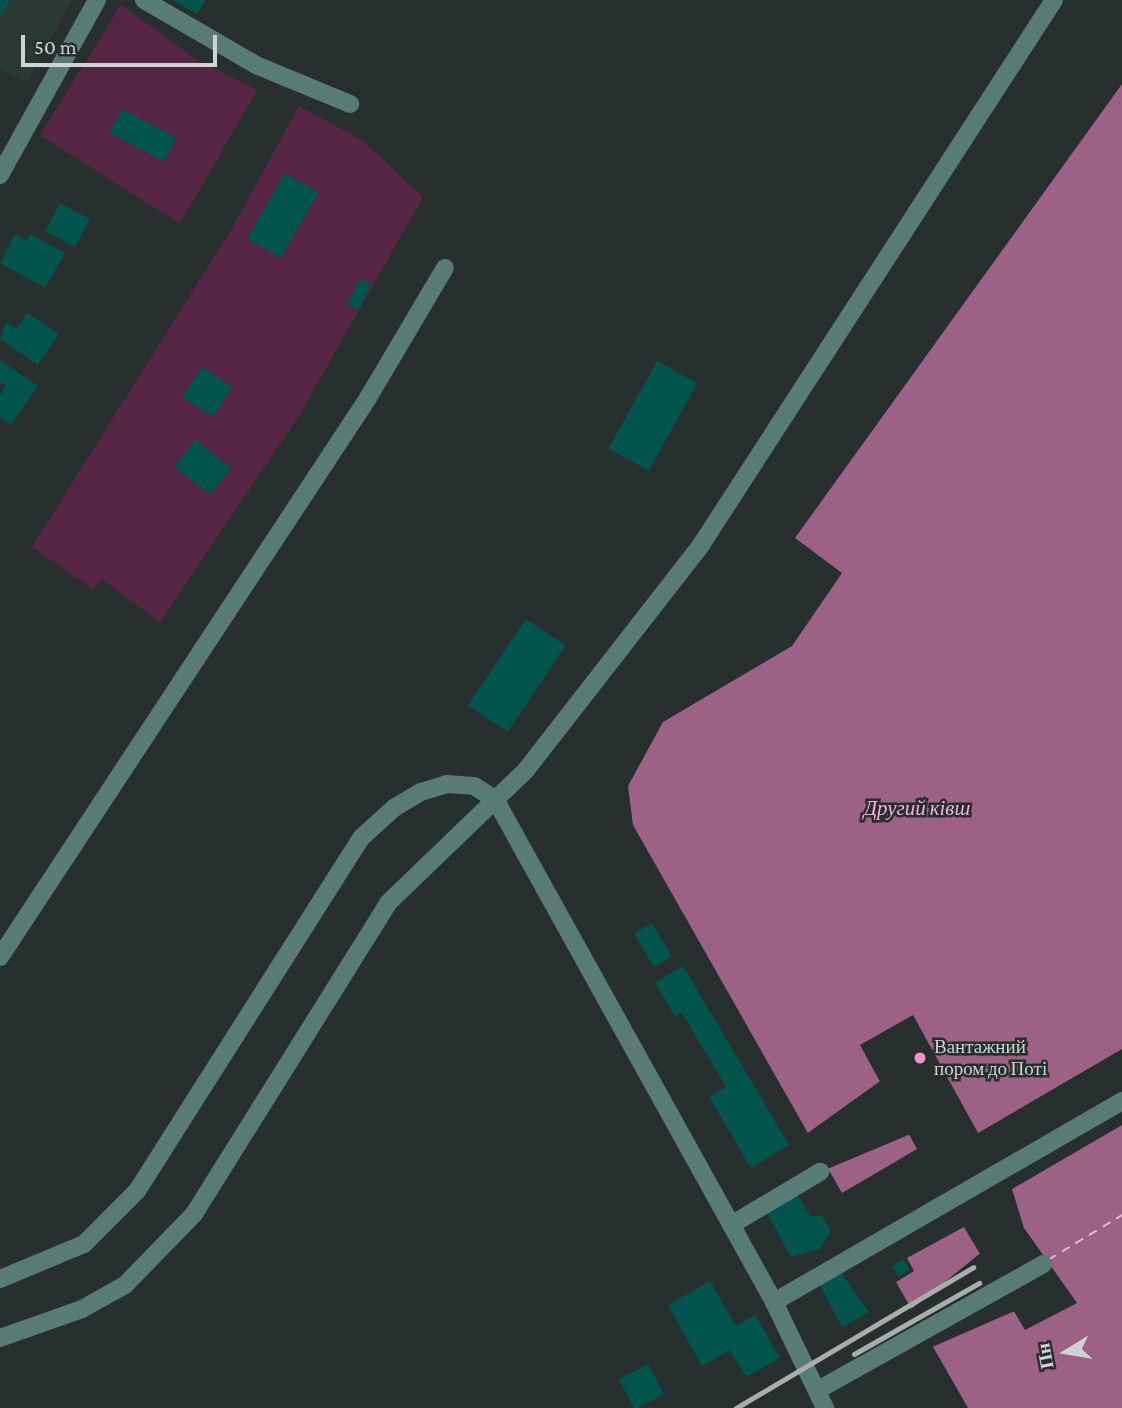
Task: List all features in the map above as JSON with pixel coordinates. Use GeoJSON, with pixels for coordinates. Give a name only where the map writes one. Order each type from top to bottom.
{"type":"FeatureCollection","features":[{"type":"Feature","properties":{"kind":"street"},"geometry":{"type":"LineString","coordinates":[[0,175],[97,0]]}},
{"type":"Feature","properties":{"kind":"street"},"geometry":{"type":"LineString","coordinates":[[144,0],[256,65],[350,104]]}},
{"type":"Feature","properties":{"kind":"street"},"geometry":{"type":"LineString","coordinates":[[0,1338],[82,1309],[125,1285],[166,1248],[194,1214],[388,903],[526,770],[701,545],[1054,0]]}},
{"type":"Feature","properties":{"kind":"street"},"geometry":{"type":"LineString","coordinates":[[0,957],[368,397],[445,268]]}},
{"type":"Feature","properties":{"kind":"street"},"geometry":{"type":"LineString","coordinates":[[0,1279],[84,1244],[120,1211],[362,837],[394,808],[447,784],[474,786],[495,799],[774,1302],[825,1408]]}},
{"type":"Feature","properties":{"kind":"street"},"geometry":{"type":"LineString","coordinates":[[774,1302],[1122,1101]]}},
{"type":"Feature","properties":{"kind":"street"},"geometry":{"type":"LineString","coordinates":[[731,1225],[820,1172]]}},
{"type":"Feature","properties":{"kind":"street"},"geometry":{"type":"LineString","coordinates":[[818,1390],[1043,1264]]}},
{"type":"Feature","properties":{"kind":"shaded area"},"geometry":{"type":"Polygon","coordinates":[[[0,0],[72,0],[27,82],[0,69],[0,0]]]}},
{"type":"Feature","properties":{"kind":"shaded area"},"geometry":{"type":"Polygon","coordinates":[[[121,5],[200,62],[257,90],[180,224],[40,135],[121,5]]]}},
{"type":"Feature","properties":{"kind":"shaded area"},"geometry":{"type":"Polygon","coordinates":[[[299,106],[363,141],[423,197],[299,416],[160,622],[102,579],[93,589],[32,547],[231,230],[299,106]]]}},
{"type":"Feature","properties":{"kind":"water","name":"Другий ківш"},"geometry":{"type":"Polygon","coordinates":[[[1122,84],[1122,1049],[978,1133],[913,1015],[860,1045],[917,1149],[842,1193],[633,825],[628,786],[663,722],[792,646],[842,573],[795,538],[1122,84]]]}},
{"type":"Feature","properties":{"kind":"water"},"geometry":{"type":"Polygon","coordinates":[[[1122,1125],[1122,1408],[968,1408],[896,1282],[914,1271],[907,1258],[964,1227],[1025,1330],[1077,1303],[1024,1228],[1012,1189],[1122,1125]]]}},
{"type":"Feature","properties":{"kind":"pier"},"geometry":{"type":"Polygon","coordinates":[[[883,1079],[913,1133],[825,1170],[805,1135],[883,1079]]]}},
{"type":"Feature","properties":{"kind":"pier"},"geometry":{"type":"Polygon","coordinates":[[[983,1251],[1017,1310],[930,1348],[909,1311],[983,1251]]]}},
{"type":"Feature","properties":{"kind":"building"},"geometry":{"type":"Polygon","coordinates":[[[0,0],[10,0],[0,17],[0,0]]]}},
{"type":"Feature","properties":{"kind":"building"},"geometry":{"type":"Polygon","coordinates":[[[172,0],[205,0],[197,14],[172,0]]]}},
{"type":"Feature","properties":{"kind":"building"},"geometry":{"type":"Polygon","coordinates":[[[122,109],[177,138],[164,162],[109,133],[122,109]]]}},
{"type":"Feature","properties":{"kind":"building"},"geometry":{"type":"Polygon","coordinates":[[[285,173],[319,193],[281,258],[247,239],[285,173]]]}},
{"type":"Feature","properties":{"kind":"building"},"geometry":{"type":"Polygon","coordinates":[[[60,203],[90,219],[75,247],[45,231],[60,203]]]}},
{"type":"Feature","properties":{"kind":"building"},"geometry":{"type":"Polygon","coordinates":[[[15,234],[27,241],[30,234],[65,253],[45,288],[0,263],[15,234]]]}},
{"type":"Feature","properties":{"kind":"building"},"geometry":{"type":"Polygon","coordinates":[[[360,279],[372,285],[358,311],[347,305],[360,279]]]}},
{"type":"Feature","properties":{"kind":"building"},"geometry":{"type":"Polygon","coordinates":[[[27,313],[59,334],[38,365],[0,339],[6,322],[17,329],[27,313]]]}},
{"type":"Feature","properties":{"kind":"building"},"geometry":{"type":"Polygon","coordinates":[[[0,360],[38,386],[11,425],[0,417],[0,394],[6,386],[0,382],[0,360]]]}},
{"type":"Feature","properties":{"kind":"building"},"geometry":{"type":"Polygon","coordinates":[[[657,361],[697,383],[649,471],[609,448],[657,361]]]}},
{"type":"Feature","properties":{"kind":"building"},"geometry":{"type":"Polygon","coordinates":[[[202,367],[233,388],[213,418],[182,397],[202,367]]]}},
{"type":"Feature","properties":{"kind":"building"},"geometry":{"type":"Polygon","coordinates":[[[195,440],[231,468],[210,495],[174,467],[195,440]]]}},
{"type":"Feature","properties":{"kind":"building"},"geometry":{"type":"Polygon","coordinates":[[[526,619],[566,646],[508,732],[468,705],[526,619]]]}},
{"type":"Feature","properties":{"kind":"building"},"geometry":{"type":"Polygon","coordinates":[[[652,923],[672,956],[654,967],[634,934],[652,923]]]}},
{"type":"Feature","properties":{"kind":"building"},"geometry":{"type":"Polygon","coordinates":[[[683,966],[789,1145],[751,1168],[709,1097],[726,1087],[682,1013],[675,1017],[655,983],[683,966]]]}},
{"type":"Feature","properties":{"kind":"building"},"geometry":{"type":"Polygon","coordinates":[[[796,1192],[810,1216],[822,1216],[831,1230],[820,1249],[791,1257],[765,1210],[796,1192]]]}},
{"type":"Feature","properties":{"kind":"building"},"geometry":{"type":"Polygon","coordinates":[[[903,1259],[910,1270],[899,1277],[892,1266],[903,1259]]]}},
{"type":"Feature","properties":{"kind":"building"},"geometry":{"type":"Polygon","coordinates":[[[839,1270],[869,1312],[842,1327],[818,1282],[839,1270]]]}},
{"type":"Feature","properties":{"kind":"building"},"geometry":{"type":"Polygon","coordinates":[[[710,1281],[736,1326],[755,1315],[780,1358],[746,1377],[730,1350],[702,1366],[668,1305],[710,1281]]]}},
{"type":"Feature","properties":{"kind":"building"},"geometry":{"type":"Polygon","coordinates":[[[648,1364],[664,1394],[634,1408],[619,1379],[648,1364]]]}},
{"type":"Feature","properties":{"kind":"ferry route"},"geometry":{"type":"LineString","coordinates":[[1048,1260],[1122,1215]]}},
{"type":"Feature","properties":{"kind":"railway"},"geometry":{"type":"LineString","coordinates":[[736,1408],[973,1267]]}},
{"type":"Feature","properties":{"kind":"railway"},"geometry":{"type":"LineString","coordinates":[[854,1354],[979,1283]]}},
{"type":"Feature","properties":{"kind":"place","name":"Вантажний пором до Поті"},"geometry":{"type":"Point","coordinates":[920,1058]}}]}
